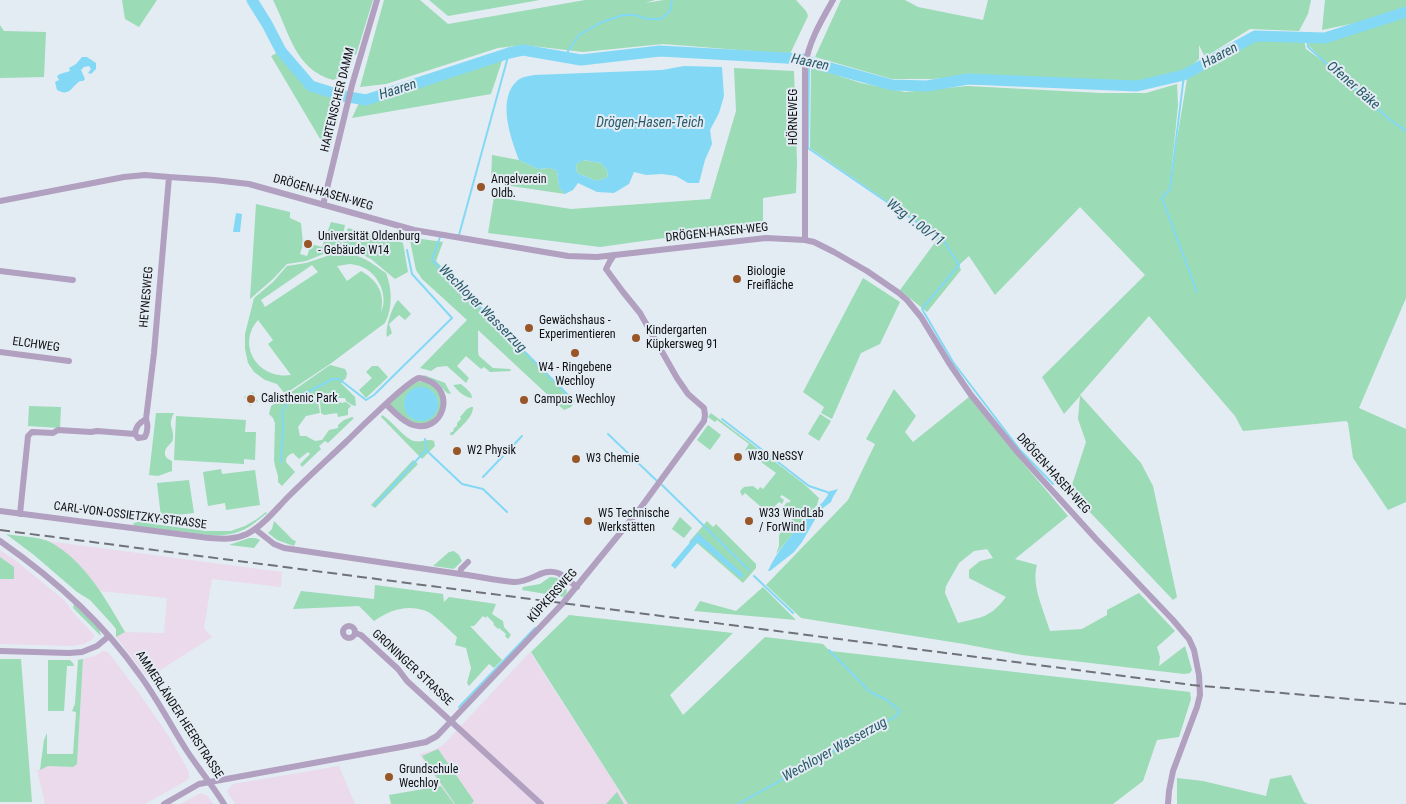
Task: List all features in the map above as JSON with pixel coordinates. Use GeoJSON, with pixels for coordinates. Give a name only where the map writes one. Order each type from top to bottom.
{"type":"FeatureCollection","features":[{"type":"Feature","properties":{"kind":"street","name":"HARTENSCHER DAMM"},"geometry":{"type":"LineString","coordinates":[[323,206],[352,86],[377,0]]}},
{"type":"Feature","properties":{"kind":"street","name":"HÖRNEWEG"},"geometry":{"type":"LineString","coordinates":[[805,240],[807,56],[813,36],[833,0]]}},
{"type":"Feature","properties":{"kind":"street","name":"DRÖGEN-HASEN-WEG"},"geometry":{"type":"LineString","coordinates":[[0,201],[124,176],[169,176],[249,184],[414,230],[568,256],[597,257],[766,238],[805,240],[827,249],[866,271],[907,300],[921,317],[971,395],[1019,454],[1189,639],[1200,674],[1200,695],[1171,780],[1168,804]]}},
{"type":"Feature","properties":{"kind":"street","name":"HEYNESWEG"},"geometry":{"type":"LineString","coordinates":[[146,419],[137,425],[135,434],[138,438],[145,437],[148,424],[146,419],[154,353],[169,176]]}},
{"type":"Feature","properties":{"kind":"street"},"geometry":{"type":"LineString","coordinates":[[606,269],[614,255]]}},
{"type":"Feature","properties":{"kind":"street","name":"KÜPKERSWEG"},"geometry":{"type":"LineString","coordinates":[[164,804],[199,784],[426,742],[437,736],[558,609],[654,490],[704,421],[704,408],[688,394],[640,313],[597,257]]}},
{"type":"Feature","properties":{"kind":"street"},"geometry":{"type":"LineString","coordinates":[[0,271],[73,280]]}},
{"type":"Feature","properties":{"kind":"street","name":"ELCHWEG"},"geometry":{"type":"LineString","coordinates":[[0,352],[69,361]]}},
{"type":"Feature","properties":{"kind":"street","name":"CARL-VON-OSSIETZKY-STRASSE"},"geometry":{"type":"LineString","coordinates":[[0,511],[222,539],[240,536],[255,529],[386,404],[413,380],[419,377],[436,385],[441,391],[444,404],[438,418],[430,424],[422,426],[412,425],[404,421],[386,404]]}},
{"type":"Feature","properties":{"kind":"street"},"geometry":{"type":"LineString","coordinates":[[20,514],[28,436],[32,432],[53,433],[58,430],[135,434]]}},
{"type":"Feature","properties":{"kind":"street"},"geometry":{"type":"LineString","coordinates":[[255,529],[274,544],[284,548],[513,582],[529,580],[545,571],[560,574],[576,588]]}},
{"type":"Feature","properties":{"kind":"street","name":"AMMERLÄNDER HEERSTRASSE"},"geometry":{"type":"LineString","coordinates":[[0,541],[56,583],[109,636],[141,675],[188,752],[224,804]]}},
{"type":"Feature","properties":{"kind":"street"},"geometry":{"type":"LineString","coordinates":[[460,574],[461,569],[468,562]]}},
{"type":"Feature","properties":{"kind":"street","name":"GRONINGER STRASSE"},"geometry":{"type":"LineString","coordinates":[[355,633],[361,635],[398,669],[408,681],[541,804]]}},
{"type":"Feature","properties":{"kind":"street"},"geometry":{"type":"LineString","coordinates":[[0,651],[82,652],[96,646],[109,636]]}},
{"type":"Feature","properties":{"kind":"shaded area"},"geometry":{"type":"Polygon","coordinates":[[[47,541],[282,572],[281,587],[212,579],[204,628],[212,637],[148,678],[116,637],[125,632],[164,633],[167,598],[100,591],[83,569],[69,556],[47,541]]]}},
{"type":"Feature","properties":{"kind":"shaded area"},"geometry":{"type":"Polygon","coordinates":[[[0,550],[64,600],[94,635],[93,639],[84,644],[72,646],[0,644],[0,550]]]}},
{"type":"Feature","properties":{"kind":"shaded area"},"geometry":{"type":"Polygon","coordinates":[[[103,651],[108,652],[170,738],[189,772],[189,779],[145,804],[45,804],[37,770],[48,766],[73,767],[77,764],[83,659],[95,656],[103,651]]]}},
{"type":"Feature","properties":{"kind":"shaded area"},"geometry":{"type":"Polygon","coordinates":[[[530,652],[628,804],[454,804],[419,754],[434,750],[443,745],[530,652]]]}},
{"type":"Feature","properties":{"kind":"shaded area"},"geometry":{"type":"Polygon","coordinates":[[[339,766],[355,804],[235,804],[227,791],[233,784],[339,766]]]}},
{"type":"Feature","properties":{"kind":"shaded area"},"geometry":{"type":"Polygon","coordinates":[[[201,793],[208,796],[213,804],[180,804],[201,793]]]}},
{"type":"Feature","properties":{"kind":"green space"},"geometry":{"type":"Polygon","coordinates":[[[122,0],[157,0],[139,27],[125,19],[122,0]]]}},
{"type":"Feature","properties":{"kind":"green space"},"geometry":{"type":"Polygon","coordinates":[[[273,0],[373,0],[356,55],[348,53],[338,78],[333,80],[320,75],[301,58],[294,48],[273,0]]]}},
{"type":"Feature","properties":{"kind":"green space"},"geometry":{"type":"Polygon","coordinates":[[[384,0],[420,0],[448,24],[585,0],[655,0],[645,3],[664,0],[796,0],[808,16],[790,54],[663,44],[583,52],[524,45],[498,48],[386,84],[360,87],[384,0]]]}},
{"type":"Feature","properties":{"kind":"green space"},"geometry":{"type":"Polygon","coordinates":[[[429,0],[540,0],[448,16],[429,0]]]}},
{"type":"Feature","properties":{"kind":"green space"},"geometry":{"type":"Polygon","coordinates":[[[841,0],[905,0],[918,7],[983,20],[988,0],[1311,0],[1308,14],[1299,31],[1250,29],[1205,57],[1199,45],[1199,59],[1190,67],[1177,73],[1155,79],[1132,82],[1094,82],[971,75],[933,79],[892,79],[815,57],[841,0]]]}},
{"type":"Feature","properties":{"kind":"green space"},"geometry":{"type":"Polygon","coordinates":[[[1325,0],[1406,0],[1406,7],[1360,22],[1322,30],[1325,0]]]}},
{"type":"Feature","properties":{"kind":"green space"},"geometry":{"type":"Polygon","coordinates":[[[1406,16],[1406,298],[1359,408],[1406,429],[1406,502],[1388,510],[1353,458],[1348,423],[1346,421],[1243,431],[1235,416],[1149,316],[1080,395],[1141,463],[1153,486],[1177,597],[1173,600],[1070,491],[1086,442],[1078,419],[1080,396],[1064,414],[1042,377],[1145,275],[1080,207],[995,295],[969,256],[959,265],[961,270],[927,312],[900,290],[939,237],[810,148],[811,67],[861,83],[905,92],[967,86],[1101,93],[1146,93],[1177,84],[1178,105],[1171,175],[1187,79],[1227,58],[1256,39],[1304,40],[1306,49],[1326,63],[1308,43],[1328,41],[1406,16]]]}},
{"type":"Feature","properties":{"kind":"green space"},"geometry":{"type":"Polygon","coordinates":[[[0,25],[4,31],[46,32],[44,77],[0,78],[0,25]]]}},
{"type":"Feature","properties":{"kind":"green space"},"geometry":{"type":"Polygon","coordinates":[[[281,51],[311,86],[343,96],[329,154],[271,56],[281,51]]]}},
{"type":"Feature","properties":{"kind":"green space"},"geometry":{"type":"Polygon","coordinates":[[[503,58],[491,94],[352,118],[359,103],[374,102],[503,58]]]}},
{"type":"Feature","properties":{"kind":"green space"},"geometry":{"type":"Polygon","coordinates":[[[734,68],[794,71],[797,162],[796,193],[763,198],[763,229],[679,236],[600,247],[488,233],[494,197],[571,209],[710,199],[736,111],[734,68]]]}},
{"type":"Feature","properties":{"kind":"green space"},"geometry":{"type":"Polygon","coordinates":[[[492,155],[519,160],[538,169],[550,168],[557,171],[559,187],[565,194],[491,183],[492,155]]]}},
{"type":"Feature","properties":{"kind":"green space"},"geometry":{"type":"Polygon","coordinates":[[[583,160],[601,163],[607,170],[608,177],[597,181],[577,173],[576,164],[583,160]]]}},
{"type":"Feature","properties":{"kind":"green space"},"geometry":{"type":"Polygon","coordinates":[[[256,204],[290,212],[290,218],[301,223],[303,244],[300,254],[307,256],[311,244],[322,247],[331,222],[345,225],[342,246],[348,228],[403,243],[408,272],[395,279],[371,259],[361,254],[346,251],[326,253],[306,261],[287,264],[250,299],[256,204]]]}},
{"type":"Feature","properties":{"kind":"green space"},"geometry":{"type":"Polygon","coordinates":[[[409,236],[443,242],[436,261],[575,401],[571,407],[564,410],[478,330],[479,356],[493,368],[510,369],[511,371],[490,372],[484,367],[481,369],[466,356],[457,366],[469,378],[466,383],[447,366],[437,367],[431,371],[420,368],[467,320],[422,279],[416,270],[409,236]]]}},
{"type":"Feature","properties":{"kind":"green space"},"geometry":{"type":"Polygon","coordinates":[[[336,253],[351,254],[374,264],[386,273],[390,285],[389,311],[385,323],[330,364],[285,394],[277,384],[265,380],[254,372],[248,363],[245,349],[245,334],[254,298],[273,282],[287,266],[306,263],[336,253]],[[312,265],[261,300],[265,307],[318,272],[312,265]],[[358,265],[337,266],[347,281],[361,271],[376,283],[381,293],[381,312],[384,299],[383,292],[373,274],[358,265]],[[258,320],[249,340],[250,350],[260,366],[269,372],[279,375],[291,375],[268,344],[273,340],[258,320]]]}},
{"type":"Feature","properties":{"kind":"green space"},"geometry":{"type":"Polygon","coordinates":[[[863,278],[900,302],[880,344],[861,353],[832,419],[821,413],[824,407],[803,392],[863,278]]]}},
{"type":"Feature","properties":{"kind":"green space"},"geometry":{"type":"Polygon","coordinates":[[[398,300],[411,314],[405,320],[399,315],[389,324],[392,333],[387,337],[387,329],[393,307],[398,300]]]}},
{"type":"Feature","properties":{"kind":"green space"},"geometry":{"type":"Polygon","coordinates":[[[330,365],[345,369],[347,373],[346,378],[341,383],[355,397],[356,406],[346,401],[345,398],[338,398],[338,401],[346,402],[351,406],[348,409],[348,415],[338,417],[337,413],[324,415],[321,413],[320,402],[318,402],[320,413],[306,416],[298,427],[300,436],[306,436],[315,441],[322,440],[329,430],[338,428],[338,425],[344,420],[354,418],[328,443],[325,441],[319,446],[321,449],[302,467],[300,464],[310,454],[308,452],[299,459],[293,453],[289,455],[286,462],[295,472],[282,486],[278,482],[274,460],[275,423],[269,414],[271,406],[330,365]]]}},
{"type":"Feature","properties":{"kind":"green space"},"geometry":{"type":"Polygon","coordinates":[[[372,366],[378,366],[388,377],[366,398],[359,390],[372,378],[366,372],[372,366]]]}},
{"type":"Feature","properties":{"kind":"green space"},"geometry":{"type":"Polygon","coordinates":[[[424,375],[445,383],[451,394],[447,393],[438,383],[424,375]]]}},
{"type":"Feature","properties":{"kind":"green space"},"geometry":{"type":"Polygon","coordinates":[[[413,380],[436,385],[444,404],[430,424],[412,425],[386,404],[413,380]],[[433,392],[404,405],[410,416],[421,421],[438,404],[433,392]]]}},
{"type":"Feature","properties":{"kind":"green space"},"geometry":{"type":"Polygon","coordinates":[[[461,384],[470,392],[472,398],[464,395],[453,385],[461,384]]]}},
{"type":"Feature","properties":{"kind":"green space"},"geometry":{"type":"Polygon","coordinates":[[[894,389],[916,416],[905,432],[913,442],[969,397],[1068,516],[1015,559],[1037,565],[1037,589],[1050,631],[1082,629],[1107,615],[1107,610],[1139,593],[1175,631],[1157,647],[1160,657],[1159,666],[1185,646],[1192,670],[1190,673],[1184,674],[1022,655],[801,618],[766,585],[848,500],[875,444],[866,439],[894,389]],[[987,549],[974,551],[959,563],[946,586],[945,593],[958,623],[985,616],[995,609],[1006,597],[969,578],[969,570],[980,561],[993,558],[987,549]]]}},
{"type":"Feature","properties":{"kind":"green space","name":"Calisthenic Park"},"geometry":{"type":"Polygon","coordinates":[[[253,392],[258,401],[250,406],[244,397],[253,392]]]}},
{"type":"Feature","properties":{"kind":"green space"},"geometry":{"type":"Polygon","coordinates":[[[29,406],[61,407],[60,428],[28,426],[29,406]]]}},
{"type":"Feature","properties":{"kind":"green space"},"geometry":{"type":"Polygon","coordinates":[[[473,407],[469,419],[453,435],[450,435],[461,419],[460,417],[473,407]]]}},
{"type":"Feature","properties":{"kind":"green space"},"geometry":{"type":"Polygon","coordinates":[[[156,413],[174,413],[171,424],[173,440],[165,450],[165,455],[172,461],[172,471],[158,476],[149,475],[156,413]]]}},
{"type":"Feature","properties":{"kind":"green space"},"geometry":{"type":"Polygon","coordinates":[[[711,413],[804,484],[819,498],[817,505],[776,554],[780,533],[794,517],[793,513],[784,506],[787,502],[791,501],[782,495],[780,497],[784,500],[782,504],[779,502],[768,513],[745,493],[742,496],[740,491],[744,487],[753,486],[758,490],[760,487],[763,489],[776,473],[745,450],[749,444],[717,420],[715,422],[708,417],[711,413]]]}},
{"type":"Feature","properties":{"kind":"green space"},"geometry":{"type":"Polygon","coordinates":[[[820,414],[831,421],[819,441],[808,434],[820,414]]]}},
{"type":"Feature","properties":{"kind":"green space"},"geometry":{"type":"Polygon","coordinates":[[[382,415],[410,440],[431,440],[434,441],[435,446],[422,459],[381,417],[382,415]]]}},
{"type":"Feature","properties":{"kind":"green space"},"geometry":{"type":"Polygon","coordinates":[[[176,416],[246,420],[245,432],[256,432],[255,460],[244,459],[244,464],[174,460],[176,416]]]}},
{"type":"Feature","properties":{"kind":"green space"},"geometry":{"type":"Polygon","coordinates":[[[708,425],[721,435],[710,450],[697,440],[708,425]]]}},
{"type":"Feature","properties":{"kind":"green space"},"geometry":{"type":"Polygon","coordinates":[[[413,460],[418,464],[375,508],[371,505],[413,460]]]}},
{"type":"Feature","properties":{"kind":"green space"},"geometry":{"type":"Polygon","coordinates":[[[221,469],[222,474],[255,470],[260,505],[226,510],[225,503],[208,506],[203,472],[221,469]]]}},
{"type":"Feature","properties":{"kind":"green space"},"geometry":{"type":"Polygon","coordinates":[[[189,480],[194,513],[161,517],[157,483],[189,480]]]}},
{"type":"Feature","properties":{"kind":"green space"},"geometry":{"type":"Polygon","coordinates":[[[266,512],[244,530],[223,535],[204,535],[135,526],[133,524],[138,522],[206,531],[231,531],[245,526],[266,512]]]}},
{"type":"Feature","properties":{"kind":"green space"},"geometry":{"type":"Polygon","coordinates":[[[680,517],[692,528],[684,538],[672,529],[680,517]]]}},
{"type":"Feature","properties":{"kind":"green space"},"geometry":{"type":"Polygon","coordinates":[[[274,521],[296,541],[294,546],[277,540],[268,533],[272,529],[274,521]]]}},
{"type":"Feature","properties":{"kind":"green space"},"geometry":{"type":"Polygon","coordinates":[[[707,521],[713,527],[716,524],[756,564],[756,568],[743,583],[697,543],[694,546],[689,542],[707,521]]]}},
{"type":"Feature","properties":{"kind":"green space"},"geometry":{"type":"Polygon","coordinates":[[[6,534],[48,541],[73,558],[93,581],[125,632],[116,637],[116,629],[90,600],[77,592],[6,534]]]}},
{"type":"Feature","properties":{"kind":"green space"},"geometry":{"type":"Polygon","coordinates":[[[249,538],[260,540],[254,548],[229,545],[249,538]]]}},
{"type":"Feature","properties":{"kind":"green space"},"geometry":{"type":"Polygon","coordinates":[[[454,551],[462,561],[454,569],[433,566],[449,552],[454,551]]]}},
{"type":"Feature","properties":{"kind":"green space"},"geometry":{"type":"Polygon","coordinates":[[[0,557],[14,567],[14,579],[0,579],[0,557]]]}},
{"type":"Feature","properties":{"kind":"green space"},"geometry":{"type":"Polygon","coordinates":[[[550,577],[560,579],[564,583],[567,592],[564,597],[522,590],[523,587],[540,584],[550,577]]]}},
{"type":"Feature","properties":{"kind":"green space"},"geometry":{"type":"Polygon","coordinates":[[[375,585],[443,594],[444,602],[449,597],[496,604],[492,614],[503,621],[504,627],[511,635],[508,639],[505,636],[506,634],[498,629],[487,616],[486,618],[483,616],[474,626],[470,626],[502,660],[494,668],[489,664],[469,686],[467,683],[471,668],[466,648],[455,645],[457,637],[426,611],[412,608],[399,609],[374,621],[359,606],[293,609],[301,591],[374,599],[375,585]]]}},
{"type":"Feature","properties":{"kind":"green space"},"geometry":{"type":"Polygon","coordinates":[[[763,587],[796,620],[694,611],[700,601],[736,611],[763,587]]]}},
{"type":"Feature","properties":{"kind":"green space"},"geometry":{"type":"Polygon","coordinates":[[[74,604],[99,629],[101,636],[74,609],[74,604]]]}},
{"type":"Feature","properties":{"kind":"green space"},"geometry":{"type":"Polygon","coordinates":[[[569,615],[733,633],[670,695],[683,715],[765,637],[823,644],[865,688],[831,651],[1190,692],[1191,699],[1179,737],[1157,740],[1143,781],[1113,804],[628,804],[531,652],[569,615]]]}},
{"type":"Feature","properties":{"kind":"green space"},"geometry":{"type":"Polygon","coordinates":[[[0,659],[21,659],[32,802],[0,802],[0,659]]]}},
{"type":"Feature","properties":{"kind":"green space"},"geometry":{"type":"Polygon","coordinates":[[[83,659],[77,764],[73,767],[48,766],[40,770],[44,740],[47,733],[47,754],[73,754],[76,712],[72,711],[75,704],[78,660],[83,659]]]}},
{"type":"Feature","properties":{"kind":"green space"},"geometry":{"type":"Polygon","coordinates":[[[48,660],[70,660],[74,666],[67,666],[64,711],[48,711],[48,660]]]}},
{"type":"Feature","properties":{"kind":"green space"},"geometry":{"type":"Polygon","coordinates":[[[438,749],[474,801],[471,804],[455,804],[422,756],[438,749]]]}},
{"type":"Feature","properties":{"kind":"green space"},"geometry":{"type":"Polygon","coordinates":[[[1291,775],[1304,802],[1308,804],[1177,804],[1177,778],[1203,781],[1266,796],[1270,779],[1291,775]]]}},
{"type":"Feature","properties":{"kind":"green space"},"geometry":{"type":"Polygon","coordinates":[[[441,786],[454,804],[391,804],[389,795],[441,786]]]}},
{"type":"Feature","properties":{"kind":"green space"},"geometry":{"type":"Polygon","coordinates":[[[617,792],[624,804],[606,804],[617,792]]]}},
{"type":"Feature","properties":{"kind":"water"},"geometry":{"type":"Polygon","coordinates":[[[82,57],[87,57],[96,63],[96,69],[91,74],[88,73],[91,69],[89,66],[84,67],[81,70],[85,79],[83,81],[80,81],[68,92],[57,90],[55,82],[59,80],[57,76],[70,71],[69,68],[82,57]]]}},
{"type":"Feature","properties":{"kind":"water","name":"Drögen-Hasen-Teich"},"geometry":{"type":"Polygon","coordinates":[[[684,66],[722,67],[724,96],[719,113],[710,130],[712,144],[705,160],[699,183],[688,183],[676,176],[662,174],[646,175],[634,172],[629,184],[614,193],[597,192],[578,183],[573,190],[565,194],[559,187],[557,171],[550,168],[538,169],[519,160],[507,119],[508,97],[511,88],[518,80],[534,75],[662,70],[684,66]],[[584,160],[576,164],[577,173],[597,181],[608,177],[607,170],[601,163],[584,160]]]}},
{"type":"Feature","properties":{"kind":"water"},"geometry":{"type":"Polygon","coordinates":[[[236,213],[242,214],[240,232],[233,232],[236,213]]]}},
{"type":"Feature","properties":{"kind":"water"},"geometry":{"type":"Polygon","coordinates":[[[421,387],[433,392],[438,404],[433,416],[421,421],[409,416],[404,404],[409,392],[421,387]]]}},
{"type":"Feature","properties":{"kind":"water"},"geometry":{"type":"Polygon","coordinates":[[[838,489],[831,502],[817,516],[794,552],[768,571],[775,557],[785,544],[826,499],[827,492],[838,489]]]}},
{"type":"Feature","properties":{"kind":"water"},"geometry":{"type":"Polygon","coordinates":[[[698,533],[744,575],[741,578],[698,542],[675,569],[671,565],[698,533]]]}},
{"type":"Feature","properties":{"kind":"waterway","name":"Wzg 1.00/11"},"geometry":{"type":"LineString","coordinates":[[252,0],[281,51],[311,86],[343,96],[366,100],[523,50],[581,60],[660,51],[803,59],[892,85],[927,86],[968,79],[1137,86],[1184,75],[1255,36],[1325,38],[1406,12]]}},
{"type":"Feature","properties":{"kind":"waterway"},"geometry":{"type":"LineString","coordinates":[[564,57],[579,35],[600,23],[623,15],[661,19],[670,11],[672,0]]}},
{"type":"Feature","properties":{"kind":"waterway","name":"Ofener Bäke"},"geometry":{"type":"LineString","coordinates":[[1307,37],[1308,47],[1389,119],[1406,131]]}},
{"type":"Feature","properties":{"kind":"waterway","name":"Wechloyer Wasserzug"},"geometry":{"type":"LineString","coordinates":[[458,235],[509,53]]}},
{"type":"Feature","properties":{"kind":"waterway","name":"Wzg 1.00/11"},"geometry":{"type":"LineString","coordinates":[[809,62],[808,148],[944,241],[959,265],[922,309],[953,362],[1020,450],[1053,484]]}},
{"type":"Feature","properties":{"kind":"waterway"},"geometry":{"type":"LineString","coordinates":[[1184,75],[1170,189],[1162,198],[1197,292]]}},
{"type":"Feature","properties":{"kind":"waterway","name":"Wechloyer Wasserzug"},"geometry":{"type":"LineString","coordinates":[[440,237],[432,260],[570,397]]}},
{"type":"Feature","properties":{"kind":"waterway"},"geometry":{"type":"LineString","coordinates":[[281,462],[282,411],[288,402],[333,379],[339,379],[366,400],[374,395],[452,318],[412,274],[407,250]]}},
{"type":"Feature","properties":{"kind":"waterway"},"geometry":{"type":"LineString","coordinates":[[722,419],[809,486],[827,492]]}},
{"type":"Feature","properties":{"kind":"waterway","name":"Wechloyer Wasserzug"},"geometry":{"type":"LineString","coordinates":[[608,434],[657,481]]}},
{"type":"Feature","properties":{"kind":"waterway"},"geometry":{"type":"LineString","coordinates":[[483,477],[522,436]]}},
{"type":"Feature","properties":{"kind":"waterway"},"geometry":{"type":"LineString","coordinates":[[375,505],[426,450],[425,439]]}},
{"type":"Feature","properties":{"kind":"waterway"},"geometry":{"type":"LineString","coordinates":[[426,450],[462,484],[483,489],[507,512]]}},
{"type":"Feature","properties":{"kind":"waterway","name":"Wechloyer Wasserzug"},"geometry":{"type":"LineString","coordinates":[[662,485],[749,570]]}},
{"type":"Feature","properties":{"kind":"waterway","name":"Wechloyer Wasserzug"},"geometry":{"type":"LineString","coordinates":[[754,576],[793,613]]}},
{"type":"Feature","properties":{"kind":"waterway"},"geometry":{"type":"LineString","coordinates":[[459,707],[535,628]]}},
{"type":"Feature","properties":{"kind":"waterway","name":"Wechloyer Wasserzug"},"geometry":{"type":"LineString","coordinates":[[738,804],[895,717],[900,711],[887,700],[870,692],[829,650]]}},
{"type":"Feature","properties":{"kind":"railway"},"geometry":{"type":"LineString","coordinates":[[0,530],[1192,685],[1406,704]]}},
{"type":"Feature","properties":{"kind":"place","name":"Angelverein Oldb."},"geometry":{"type":"Point","coordinates":[481,187]}},
{"type":"Feature","properties":{"kind":"place","name":"Universität Oldenburg - Gebäude W14"},"geometry":{"type":"Point","coordinates":[308,244]}},
{"type":"Feature","properties":{"kind":"place","name":"Biologie Freifläche"},"geometry":{"type":"Point","coordinates":[737,279]}},
{"type":"Feature","properties":{"kind":"place","name":"Gewächshaus - Experimentieren"},"geometry":{"type":"Point","coordinates":[529,328]}},
{"type":"Feature","properties":{"kind":"place","name":"Kindergarten Küpkersweg 91"},"geometry":{"type":"Point","coordinates":[636,338]}},
{"type":"Feature","properties":{"kind":"place","name":"W4 - Ringebene Wechloy"},"geometry":{"type":"Point","coordinates":[575,353]}},
{"type":"Feature","properties":{"kind":"place","name":"Calisthenic Park"},"geometry":{"type":"Point","coordinates":[251,399]}},
{"type":"Feature","properties":{"kind":"place","name":"Campus Wechloy"},"geometry":{"type":"Point","coordinates":[524,400]}},
{"type":"Feature","properties":{"kind":"place","name":"W2 Physik"},"geometry":{"type":"Point","coordinates":[457,451]}},
{"type":"Feature","properties":{"kind":"place","name":"W30 NeSSY"},"geometry":{"type":"Point","coordinates":[738,457]}},
{"type":"Feature","properties":{"kind":"place","name":"W3 Chemie"},"geometry":{"type":"Point","coordinates":[576,459]}},
{"type":"Feature","properties":{"kind":"place","name":"W5 Technische Werkstätten"},"geometry":{"type":"Point","coordinates":[588,521]}},
{"type":"Feature","properties":{"kind":"place","name":"W33 WindLab / ForWind"},"geometry":{"type":"Point","coordinates":[749,521]}},
{"type":"Feature","properties":{"kind":"place","name":"Grundschule Wechloy"},"geometry":{"type":"Point","coordinates":[389,777]}},
{"type":"Feature","properties":{"kind":"water label","name":"Haaren"},"geometry":{"type":"Point","coordinates":[1220,56]}},
{"type":"Feature","properties":{"kind":"water label","name":"Haaren"},"geometry":{"type":"Point","coordinates":[810,63]}},
{"type":"Feature","properties":{"kind":"water label","name":"Haaren"},"geometry":{"type":"Point","coordinates":[398,90]}}]}
